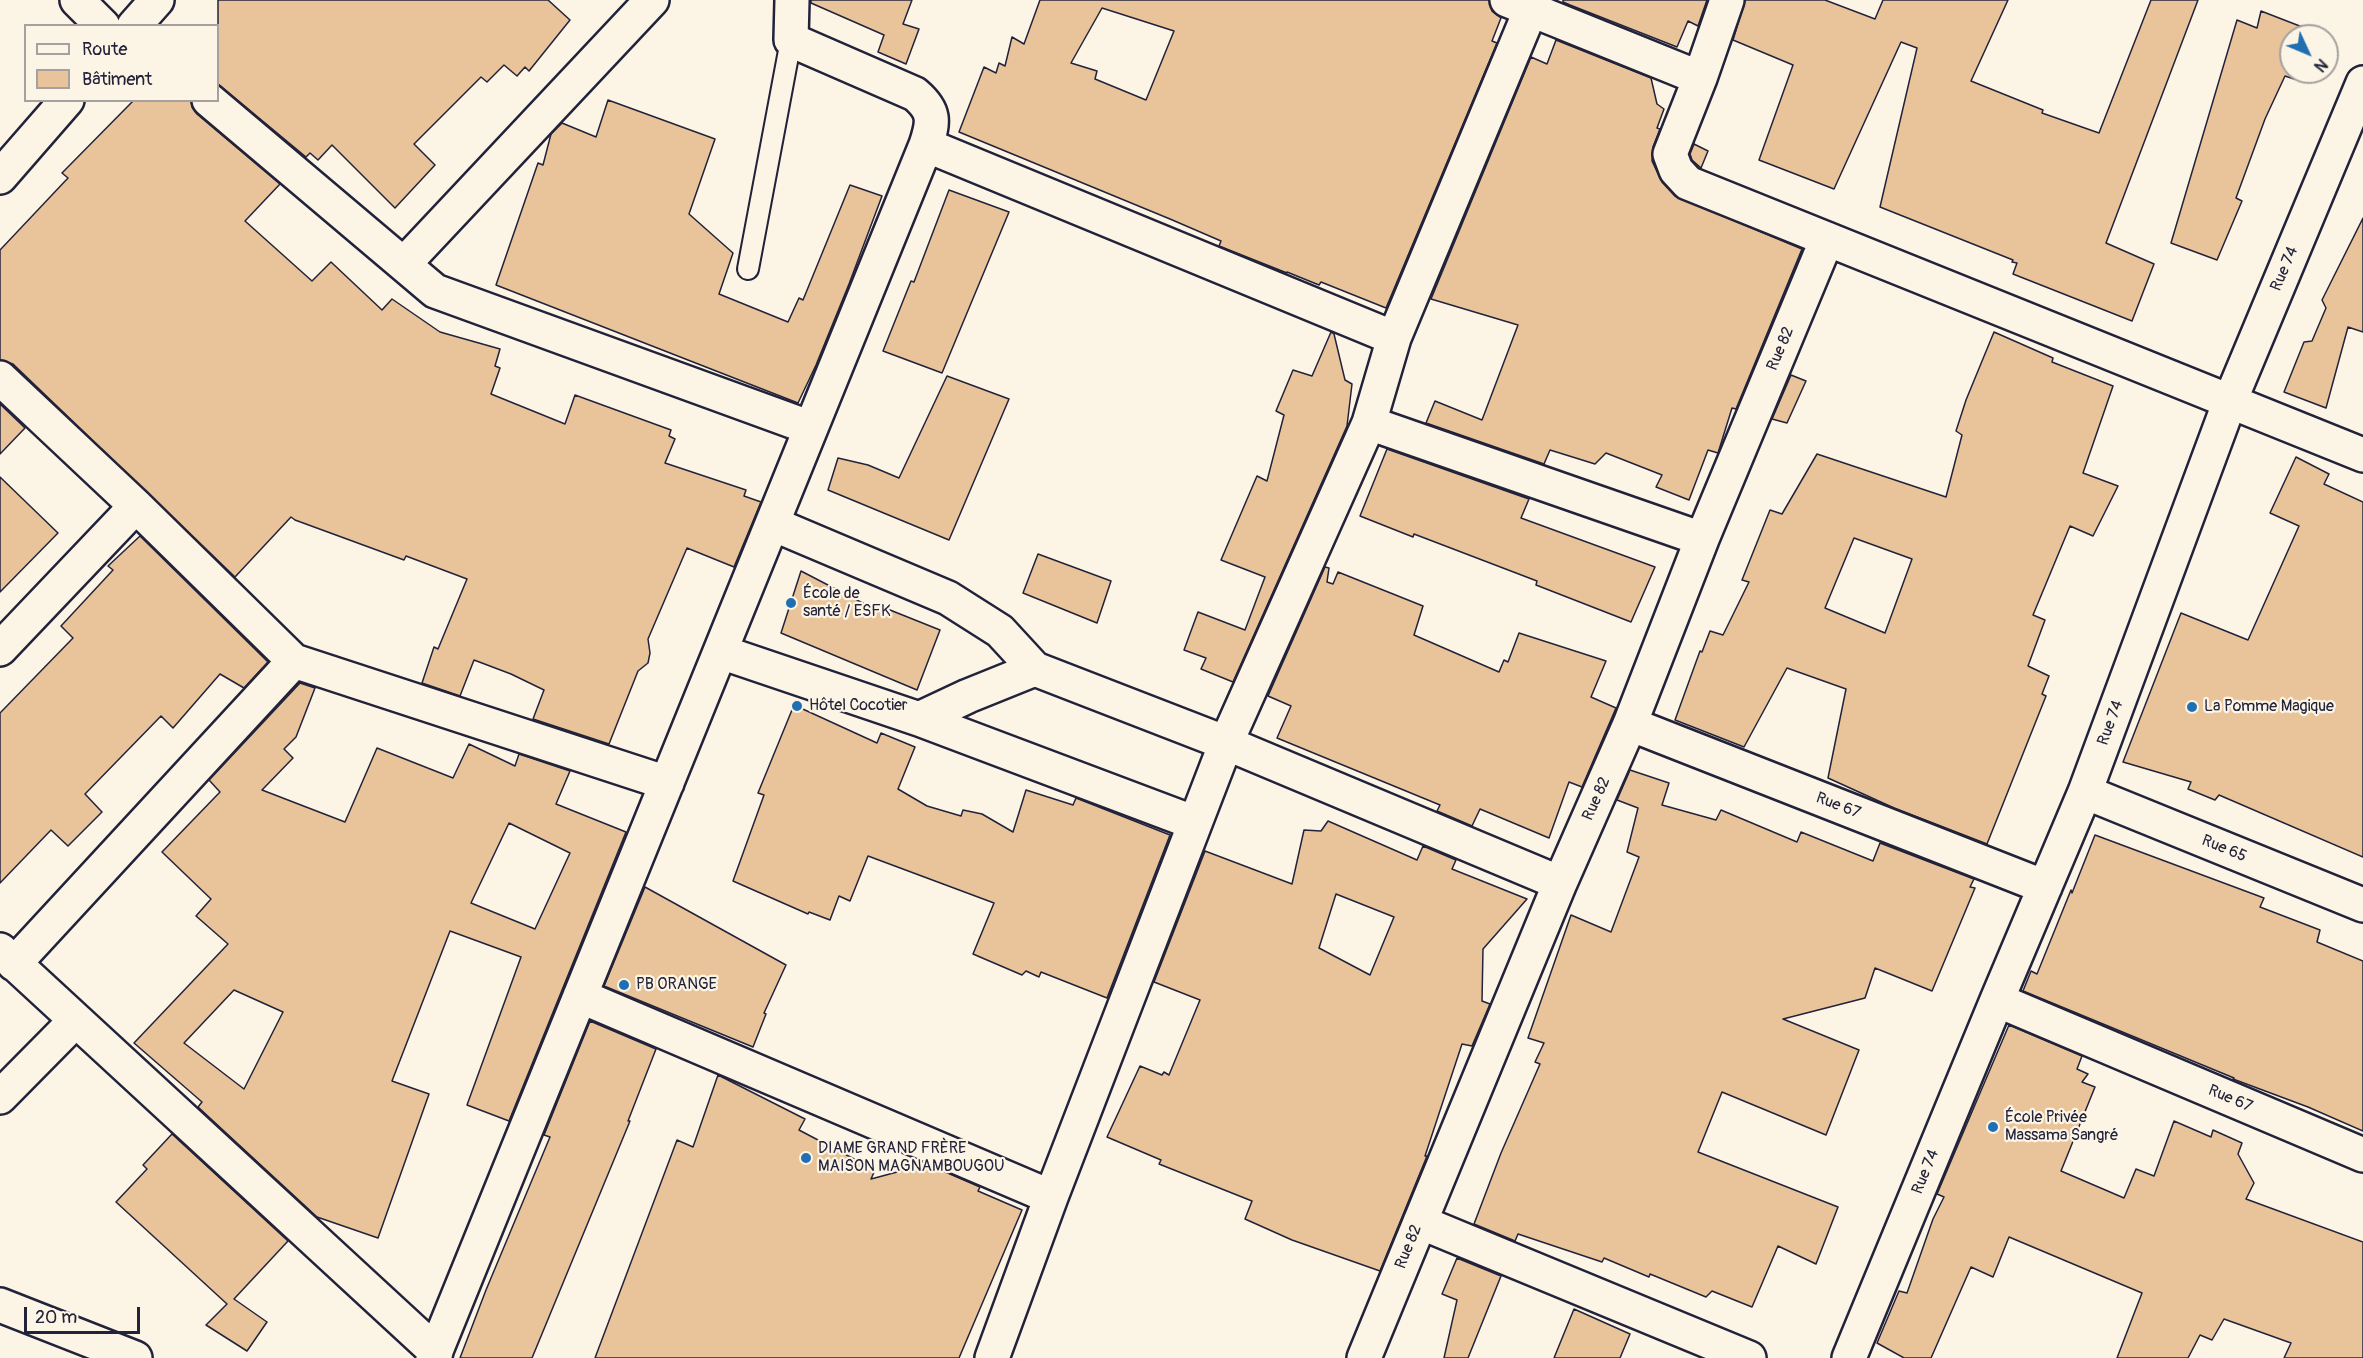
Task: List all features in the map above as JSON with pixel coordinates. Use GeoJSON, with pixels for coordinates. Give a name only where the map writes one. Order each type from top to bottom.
{"type":"FeatureCollection","features":[{"type":"Feature","properties":{"kind":"street"},"geometry":{"type":"LineString","coordinates":[[77,0],[101,24]]}},
{"type":"Feature","properties":{"kind":"street"},"geometry":{"type":"LineString","coordinates":[[136,24],[157,0]]}},
{"type":"Feature","properties":{"kind":"street"},"geometry":{"type":"LineString","coordinates":[[294,661],[7,957],[434,1355],[773,524],[933,124],[928,104],[915,94],[791,40],[792,0]]}},
{"type":"Feature","properties":{"kind":"street"},"geometry":{"type":"LineString","coordinates":[[1727,0],[1670,154],[1676,170],[1688,183],[2363,455]]}},
{"type":"Feature","properties":{"kind":"street"},"geometry":{"type":"LineString","coordinates":[[405,264],[645,2]]}},
{"type":"Feature","properties":{"kind":"street"},"geometry":{"type":"LineString","coordinates":[[992,1358],[1051,1197],[1226,743],[1369,423],[1394,338],[1519,5],[1700,78]]}},
{"type":"Feature","properties":{"kind":"street","name":"Rue 74"},"geometry":{"type":"LineString","coordinates":[[1849,1358],[2085,792],[2230,401],[2363,83]]}},
{"type":"Feature","properties":{"kind":"street"},"geometry":{"type":"LineString","coordinates":[[0,177],[65,102]]}},
{"type":"Feature","properties":{"kind":"street"},"geometry":{"type":"LineString","coordinates":[[211,102],[435,291],[811,428]]}},
{"type":"Feature","properties":{"kind":"street"},"geometry":{"type":"LineString","coordinates":[[926,145],[1394,338]]}},
{"type":"Feature","properties":{"kind":"street","name":"Rue 82"},"geometry":{"type":"LineString","coordinates":[[1364,1358],[1560,882],[1630,724],[1702,539],[1827,239]]}},
{"type":"Feature","properties":{"kind":"street"},"geometry":{"type":"LineString","coordinates":[[0,378],[136,506],[294,661],[668,783]]}},
{"type":"Feature","properties":{"kind":"street"},"geometry":{"type":"LineString","coordinates":[[1369,423],[1702,539]]}},
{"type":"Feature","properties":{"kind":"street"},"geometry":{"type":"LineString","coordinates":[[0,649],[136,506]]}},
{"type":"Feature","properties":{"kind":"street"},"geometry":{"type":"LineString","coordinates":[[773,524],[948,598],[1000,631],[1035,669],[1226,743],[1560,882]]}},
{"type":"Feature","properties":{"kind":"street"},"geometry":{"type":"LineString","coordinates":[[721,652],[919,719],[1195,823]]}},
{"type":"Feature","properties":{"kind":"street"},"geometry":{"type":"LineString","coordinates":[[919,719],[1035,669]]}},
{"type":"Feature","properties":{"kind":"street","name":"Rue 67"},"geometry":{"type":"LineString","coordinates":[[1630,724],[2045,887]]}},
{"type":"Feature","properties":{"kind":"street","name":"Rue 65"},"geometry":{"type":"LineString","coordinates":[[2085,792],[2363,905]]}},
{"type":"Feature","properties":{"kind":"street"},"geometry":{"type":"LineString","coordinates":[[580,996],[1051,1197]]}},
{"type":"Feature","properties":{"kind":"street","name":"Rue 67"},"geometry":{"type":"LineString","coordinates":[[1997,1000],[2363,1155]]}},
{"type":"Feature","properties":{"kind":"street"},"geometry":{"type":"LineString","coordinates":[[0,1097],[75,1021]]}},
{"type":"Feature","properties":{"kind":"street"},"geometry":{"type":"LineString","coordinates":[[1419,1222],[1749,1358]]}},
{"type":"Feature","properties":{"kind":"street"},"geometry":{"type":"LineString","coordinates":[[0,1305],[135,1358]]}},
{"type":"Feature","properties":{"kind":"lane"},"geometry":{"type":"LineString","coordinates":[[748,269],[791,40]]}},
{"type":"Feature","properties":{"kind":"building"},"geometry":{"type":"Polygon","coordinates":[[[218,0],[548,0],[570,20],[529,71],[525,67],[517,76],[504,65],[487,82],[481,77],[414,144],[435,165],[395,208],[332,145],[318,160],[310,153],[306,157],[219,85],[218,0]]]}},
{"type":"Feature","properties":{"kind":"building"},"geometry":{"type":"Polygon","coordinates":[[[811,0],[912,0],[903,24],[919,29],[906,64],[878,52],[884,35],[811,3],[811,0]]]}},
{"type":"Feature","properties":{"kind":"building"},"geometry":{"type":"Polygon","coordinates":[[[1040,0],[1489,0],[1492,11],[1501,18],[1492,41],[1497,43],[1386,308],[1219,246],[1221,241],[959,132],[984,67],[996,73],[999,63],[1005,66],[1012,37],[1024,44],[1040,0]],[[1102,8],[1071,63],[1097,71],[1095,79],[1146,100],[1174,31],[1102,8]]]}},
{"type":"Feature","properties":{"kind":"building"},"geometry":{"type":"Polygon","coordinates":[[[1563,0],[1707,0],[1698,26],[1688,21],[1677,47],[1570,5],[1563,0]]]}},
{"type":"Feature","properties":{"kind":"building"},"geometry":{"type":"Polygon","coordinates":[[[1745,0],[1825,0],[1875,19],[1883,0],[2008,0],[1971,81],[2043,110],[2042,113],[2099,133],[2151,0],[2198,0],[2106,243],[2154,264],[2132,321],[2013,274],[2017,263],[2012,262],[2013,260],[1880,207],[1917,48],[1901,42],[1834,189],[1759,160],[1793,65],[1733,40],[1745,0]]]}},
{"type":"Feature","properties":{"kind":"building"},"geometry":{"type":"Polygon","coordinates":[[[2261,11],[2295,24],[2279,24],[2279,84],[2281,84],[2265,119],[2236,198],[2242,201],[2217,260],[2171,243],[2237,20],[2257,28],[2261,11]]]}},
{"type":"Feature","properties":{"kind":"building"},"geometry":{"type":"Polygon","coordinates":[[[1556,40],[1651,78],[1657,104],[1664,109],[1657,128],[1660,129],[1653,147],[1652,161],[1662,182],[1675,196],[1802,249],[1736,409],[1732,408],[1718,453],[1708,450],[1689,500],[1656,487],[1662,475],[1606,453],[1595,464],[1550,450],[1544,464],[1426,423],[1435,401],[1482,420],[1518,325],[1431,299],[1531,57],[1547,64],[1556,40]]]}},
{"type":"Feature","properties":{"kind":"building"},"geometry":{"type":"Polygon","coordinates":[[[608,100],[715,139],[689,214],[733,253],[719,294],[788,322],[799,298],[803,300],[850,185],[882,196],[849,284],[798,403],[496,285],[538,163],[543,165],[551,134],[562,123],[596,137],[608,100]]]}},
{"type":"Feature","properties":{"kind":"building"},"geometry":{"type":"Polygon","coordinates":[[[132,102],[191,102],[197,114],[280,184],[245,221],[312,281],[331,262],[382,310],[392,299],[440,332],[500,349],[495,366],[500,368],[491,394],[565,424],[575,395],[671,430],[669,436],[675,439],[665,463],[746,490],[744,496],[761,502],[734,567],[687,548],[648,639],[650,653],[648,663],[638,671],[609,744],[533,719],[544,690],[474,660],[460,696],[422,683],[434,647],[438,649],[467,579],[406,556],[404,560],[291,517],[235,577],[13,364],[0,360],[0,250],[68,178],[62,173],[132,102]]]}},
{"type":"Feature","properties":{"kind":"building"},"geometry":{"type":"Polygon","coordinates":[[[1694,144],[1708,151],[1701,168],[1692,160],[1690,154],[1694,144]]]}},
{"type":"Feature","properties":{"kind":"building"},"geometry":{"type":"Polygon","coordinates":[[[949,190],[1009,212],[942,373],[883,351],[911,281],[914,282],[949,190]]]}},
{"type":"Feature","properties":{"kind":"building"},"geometry":{"type":"Polygon","coordinates":[[[2363,218],[2363,332],[2348,327],[2326,408],[2284,392],[2304,342],[2312,341],[2326,308],[2322,300],[2363,218]]]}},
{"type":"Feature","properties":{"kind":"building"},"geometry":{"type":"Polygon","coordinates":[[[1331,332],[1334,334],[1345,380],[1352,384],[1347,426],[1233,682],[1201,669],[1206,658],[1184,650],[1198,612],[1245,630],[1265,577],[1221,560],[1257,476],[1267,481],[1284,415],[1276,411],[1293,370],[1312,376],[1331,332]]]}},
{"type":"Feature","properties":{"kind":"building"},"geometry":{"type":"Polygon","coordinates":[[[1994,332],[2053,358],[2052,362],[2113,386],[2083,473],[2118,486],[2093,536],[2070,526],[2033,615],[2045,620],[2028,666],[2049,676],[2042,694],[2046,696],[1987,844],[1894,808],[1828,778],[1846,689],[1787,668],[1744,747],[1675,720],[1700,651],[1702,652],[1710,631],[1723,635],[1749,582],[1742,580],[1770,510],[1782,514],[1817,454],[1946,497],[1962,435],[1956,431],[1994,332]],[[1854,538],[1825,608],[1885,633],[1912,559],[1854,538]]]}},
{"type":"Feature","properties":{"kind":"building"},"geometry":{"type":"Polygon","coordinates":[[[1791,375],[1806,381],[1787,423],[1772,419],[1791,375]]]}},
{"type":"Feature","properties":{"kind":"building"},"geometry":{"type":"Polygon","coordinates":[[[947,376],[1009,399],[949,540],[828,490],[838,458],[868,465],[899,478],[947,376]]]}},
{"type":"Feature","properties":{"kind":"building"},"geometry":{"type":"Polygon","coordinates":[[[0,404],[25,428],[0,454],[0,404]]]}},
{"type":"Feature","properties":{"kind":"building"},"geometry":{"type":"Polygon","coordinates":[[[1387,449],[1529,499],[1521,518],[1655,567],[1631,622],[1536,585],[1537,581],[1360,516],[1387,449]]]}},
{"type":"Feature","properties":{"kind":"building"},"geometry":{"type":"Polygon","coordinates":[[[2296,457],[2329,474],[2324,484],[2363,502],[2363,857],[2219,795],[2215,800],[2188,789],[2191,782],[2123,762],[2181,613],[2248,640],[2299,526],[2270,513],[2296,457]]]}},
{"type":"Feature","properties":{"kind":"building"},"geometry":{"type":"Polygon","coordinates":[[[0,477],[58,533],[0,592],[0,477]]]}},
{"type":"Feature","properties":{"kind":"building"},"geometry":{"type":"Polygon","coordinates":[[[140,536],[268,662],[244,688],[220,674],[173,728],[161,716],[85,794],[102,812],[68,846],[51,830],[0,883],[0,713],[73,638],[61,626],[113,570],[108,566],[140,536]]]}},
{"type":"Feature","properties":{"kind":"building"},"geometry":{"type":"Polygon","coordinates":[[[1038,554],[1111,581],[1097,623],[1023,593],[1038,554]]]}},
{"type":"Feature","properties":{"kind":"building"},"geometry":{"type":"Polygon","coordinates":[[[1325,567],[1329,568],[1327,582],[1333,584],[1338,572],[1423,606],[1414,635],[1499,672],[1504,660],[1508,662],[1519,633],[1606,661],[1591,697],[1616,708],[1582,787],[1569,782],[1549,838],[1480,809],[1472,826],[1437,811],[1440,805],[1277,738],[1291,706],[1268,696],[1325,567]]]}},
{"type":"Feature","properties":{"kind":"building"},"geometry":{"type":"Polygon","coordinates":[[[801,571],[878,611],[880,606],[940,630],[917,690],[781,633],[801,571]]]}},
{"type":"Feature","properties":{"kind":"building"},"geometry":{"type":"Polygon","coordinates":[[[300,683],[315,688],[296,737],[284,749],[293,758],[262,790],[345,822],[377,748],[453,778],[469,744],[515,766],[519,754],[570,771],[556,804],[626,832],[509,1121],[467,1105],[521,957],[450,931],[392,1081],[429,1094],[378,1238],[317,1217],[198,1107],[202,1102],[134,1043],[228,944],[196,916],[211,899],[162,852],[220,792],[209,780],[300,683]],[[509,823],[471,903],[535,929],[570,853],[509,823]],[[234,990],[184,1043],[244,1089],[283,1012],[234,990]]]}},
{"type":"Feature","properties":{"kind":"building"},"geometry":{"type":"Polygon","coordinates":[[[794,705],[877,743],[881,733],[915,747],[898,789],[927,806],[961,816],[963,810],[982,814],[1013,832],[1026,790],[1073,805],[1076,798],[1170,835],[1107,998],[1041,972],[1039,977],[1026,971],[1022,975],[973,954],[994,903],[868,856],[850,901],[839,896],[830,920],[809,912],[808,914],[733,881],[764,795],[758,793],[794,705]]]}},
{"type":"Feature","properties":{"kind":"building"},"geometry":{"type":"Polygon","coordinates":[[[1630,770],[1669,783],[1662,805],[1716,820],[1721,810],[1797,842],[1801,832],[1873,861],[1880,843],[1974,879],[1970,887],[1975,888],[1932,991],[1875,968],[1865,998],[1783,1019],[1859,1050],[1826,1135],[1722,1092],[1698,1152],[1838,1207],[1816,1264],[1778,1246],[1752,1307],[1712,1291],[1706,1297],[1604,1258],[1602,1262],[1518,1234],[1515,1241],[1474,1224],[1501,1153],[1540,1064],[1535,1062],[1544,1043],[1528,1038],[1571,915],[1611,932],[1639,857],[1627,852],[1638,808],[1617,800],[1630,770]]]}},
{"type":"Feature","properties":{"kind":"building"},"geometry":{"type":"Polygon","coordinates":[[[1328,821],[1417,860],[1423,846],[1456,860],[1452,869],[1527,899],[1483,949],[1482,1001],[1490,1004],[1472,1046],[1462,1044],[1425,1156],[1427,1156],[1380,1271],[1292,1240],[1245,1219],[1252,1201],[1159,1164],[1161,1160],[1107,1137],[1140,1066],[1162,1075],[1164,1072],[1169,1075],[1200,1000],[1154,982],[1205,851],[1292,884],[1304,830],[1321,831],[1328,821]],[[1336,894],[1319,948],[1370,975],[1394,917],[1336,894]]]}},
{"type":"Feature","properties":{"kind":"building"},"geometry":{"type":"Polygon","coordinates":[[[2095,835],[2264,898],[2260,907],[2320,930],[2317,942],[2363,961],[2363,1131],[2023,991],[2031,971],[2037,974],[2095,835]]]}},
{"type":"Feature","properties":{"kind":"building"},"geometry":{"type":"Polygon","coordinates":[[[645,887],[786,965],[764,1013],[766,1014],[753,1047],[604,986],[645,887]]]}},
{"type":"Feature","properties":{"kind":"building"},"geometry":{"type":"Polygon","coordinates":[[[590,1021],[656,1049],[628,1121],[630,1121],[532,1358],[460,1358],[550,1137],[544,1135],[590,1021]]]}},
{"type":"Feature","properties":{"kind":"building"},"geometry":{"type":"Polygon","coordinates":[[[2009,1025],[2082,1056],[2077,1069],[2088,1074],[2082,1082],[2095,1087],[2061,1171],[2124,1198],[2136,1169],[2154,1176],[2174,1121],[2211,1137],[2213,1130],[2242,1143],[2238,1154],[2254,1183],[2246,1199],[2363,1242],[2363,1358],[2284,1358],[2291,1343],[2224,1319],[2212,1340],[2200,1335],[2188,1358],[2117,1358],[2142,1293],[2009,1237],[1993,1277],[1971,1267],[1931,1358],[1904,1358],[1877,1343],[1899,1291],[1907,1293],[1933,1219],[1944,1197],[1937,1194],[2009,1025]]]}},
{"type":"Feature","properties":{"kind":"building"},"geometry":{"type":"Polygon","coordinates":[[[718,1075],[805,1119],[799,1130],[875,1170],[871,1179],[927,1164],[980,1187],[978,1191],[1022,1210],[959,1358],[595,1358],[677,1140],[693,1147],[718,1075]]]}},
{"type":"Feature","properties":{"kind":"building"},"geometry":{"type":"Polygon","coordinates":[[[172,1134],[288,1241],[234,1299],[267,1322],[247,1351],[206,1325],[227,1304],[116,1202],[147,1169],[143,1165],[172,1134]]]}},
{"type":"Feature","properties":{"kind":"building"},"geometry":{"type":"Polygon","coordinates":[[[1457,1258],[1501,1276],[1468,1358],[1444,1358],[1457,1300],[1442,1294],[1457,1258]]]}},
{"type":"Feature","properties":{"kind":"building"},"geometry":{"type":"Polygon","coordinates":[[[1574,1309],[1630,1334],[1620,1358],[1554,1358],[1574,1309]]]}},
{"type":"Feature","properties":{"kind":"place","name":"École de santé / ESFK"},"geometry":{"type":"Point","coordinates":[791,603]}},
{"type":"Feature","properties":{"kind":"place","name":"Hôtel Cocotier"},"geometry":{"type":"Point","coordinates":[797,706]}},
{"type":"Feature","properties":{"kind":"place","name":"La Pomme Magique"},"geometry":{"type":"Point","coordinates":[2192,707]}},
{"type":"Feature","properties":{"kind":"place","name":"PB ORANGE"},"geometry":{"type":"Point","coordinates":[624,985]}},
{"type":"Feature","properties":{"kind":"place","name":"École Privée Massama Sangré"},"geometry":{"type":"Point","coordinates":[1993,1127]}},
{"type":"Feature","properties":{"kind":"place","name":"DIAME GRAND FRÈRE MAISON MAGNAMBOUGOU"},"geometry":{"type":"Point","coordinates":[806,1158]}}]}
